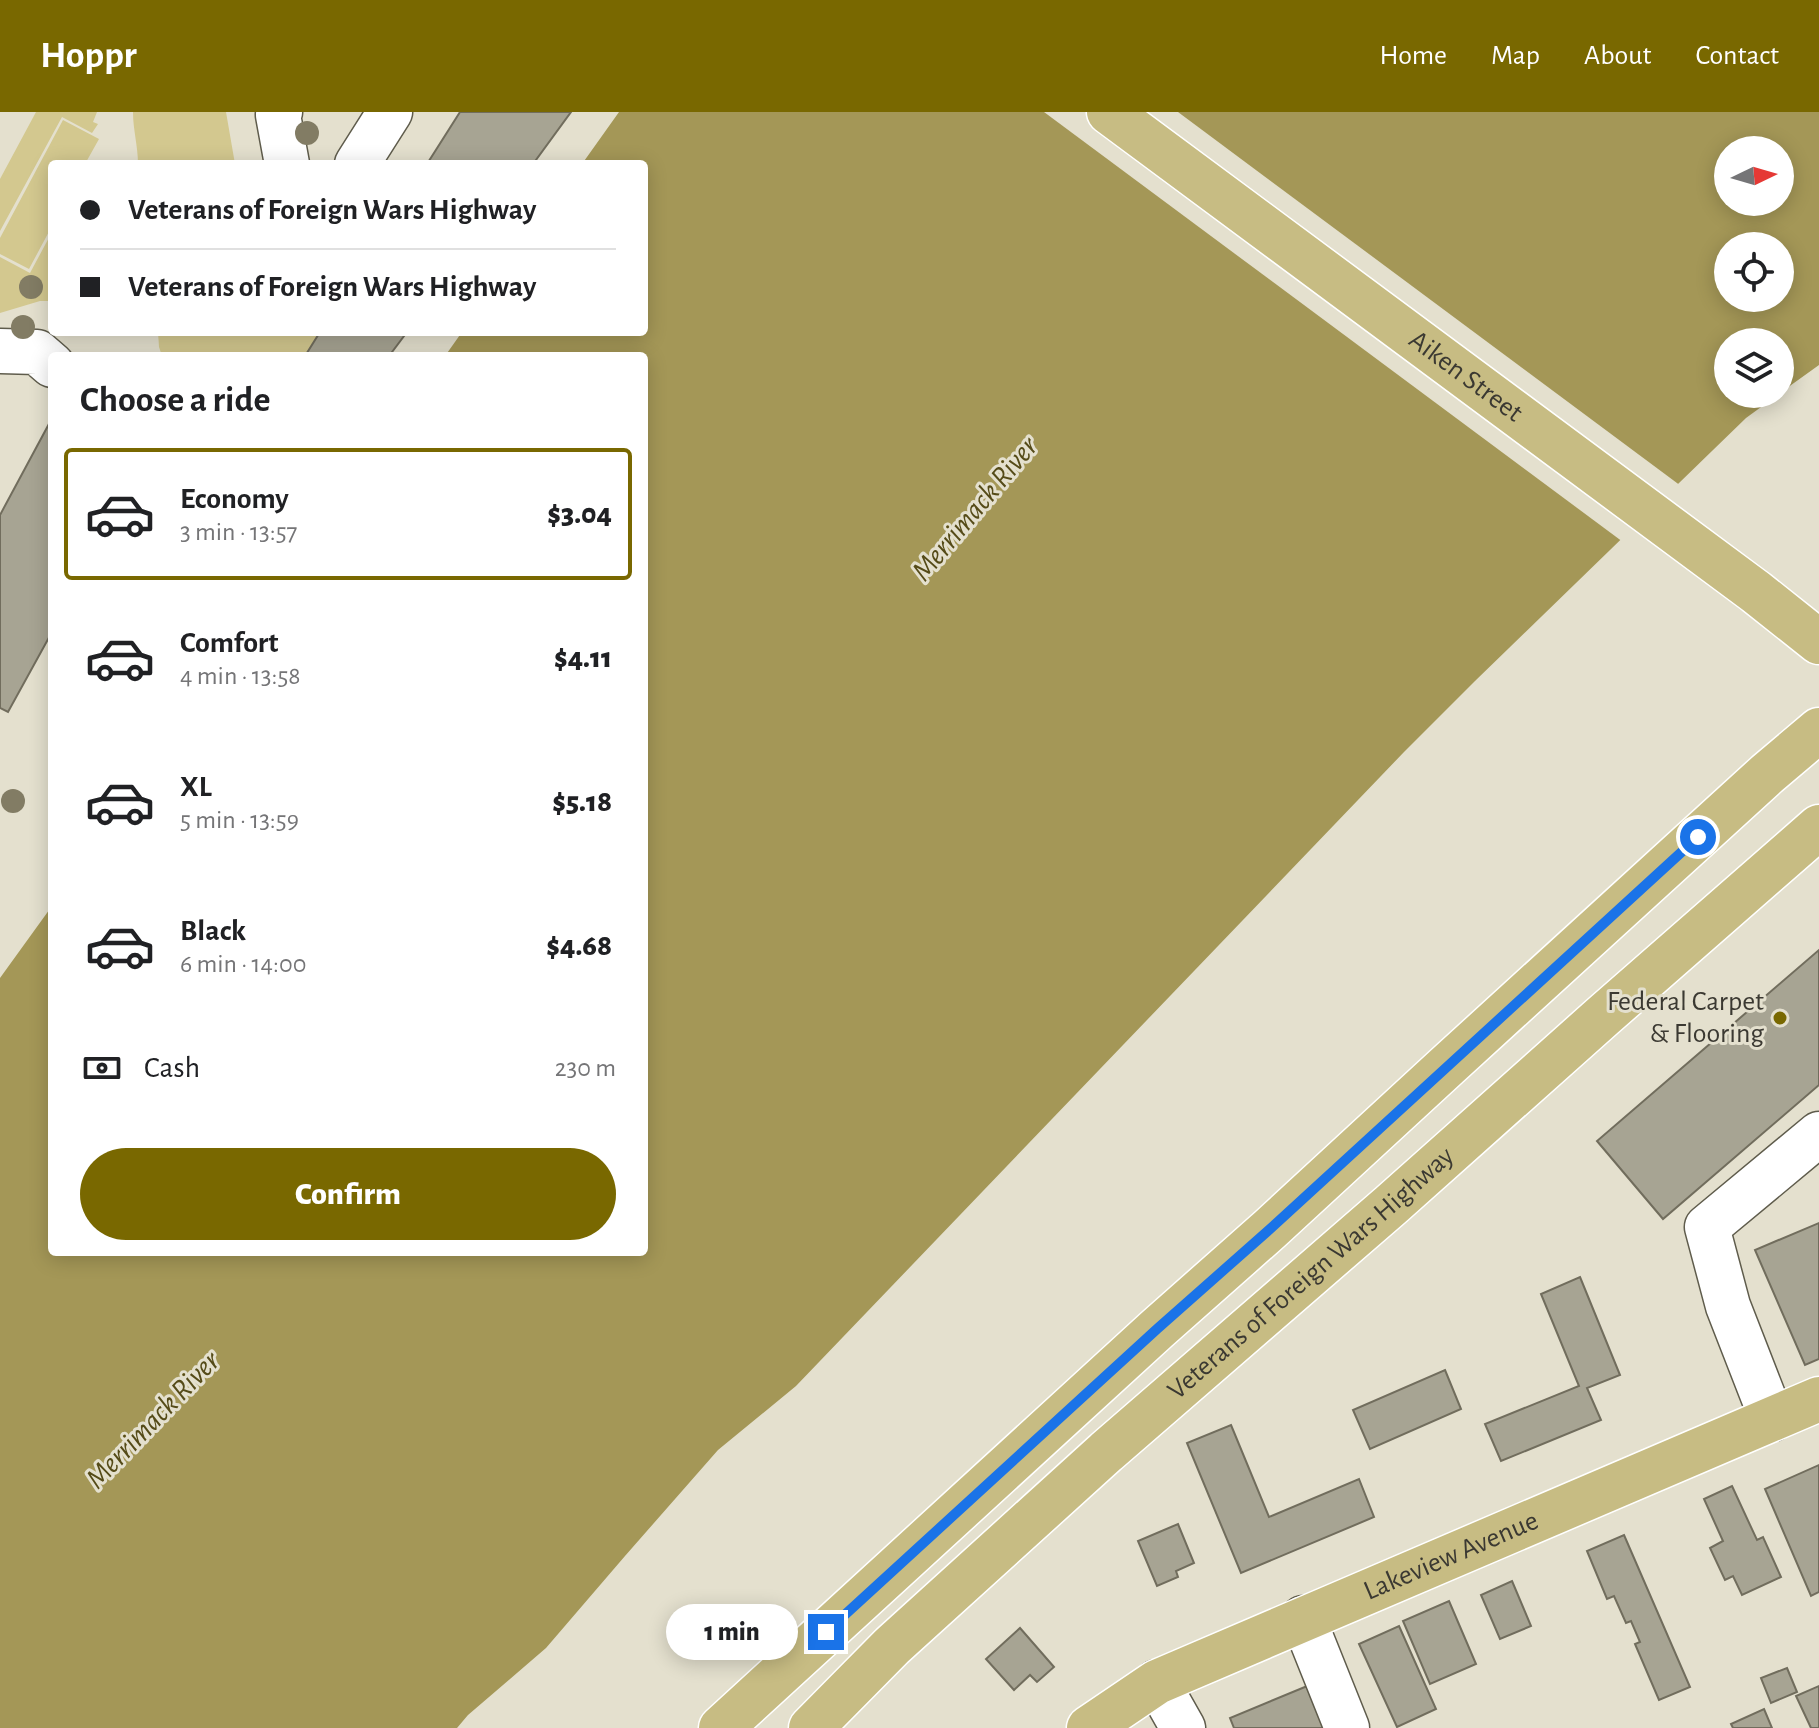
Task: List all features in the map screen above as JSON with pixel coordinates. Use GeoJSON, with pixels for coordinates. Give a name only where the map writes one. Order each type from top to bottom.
{"type":"FeatureCollection","features":[{"type":"Feature","properties":{"kind":"main road","name":"Aiken Street"},"geometry":{"type":"LineString","coordinates":[[1109,112],[1819,642]]}},
{"type":"Feature","properties":{"kind":"main road","name":"Veterans of Foreign Wars Highway"},"geometry":{"type":"LineString","coordinates":[[721,1728],[1707,828],[1819,730]]}},
{"type":"Feature","properties":{"kind":"main road","name":"Veterans of Foreign Wars Highway"},"geometry":{"type":"LineString","coordinates":[[811,1728],[892,1646],[1084,1472],[1819,827]]}},
{"type":"Feature","properties":{"kind":"main road","name":"Lakeview Avenue"},"geometry":{"type":"LineString","coordinates":[[1089,1728],[1157,1682],[1819,1399]]}},
{"type":"Feature","properties":{"kind":"street"},"geometry":{"type":"LineString","coordinates":[[280,112],[286,160]]}},
{"type":"Feature","properties":{"kind":"street"},"geometry":{"type":"LineString","coordinates":[[360,160],[390,112]]}},
{"type":"Feature","properties":{"kind":"street"},"geometry":{"type":"LineString","coordinates":[[0,351],[37,352],[48,362]]}},
{"type":"Feature","properties":{"kind":"street"},"geometry":{"type":"LineString","coordinates":[[1772,1419],[1728,1306],[1707,1227],[1819,1134]]}},
{"type":"Feature","properties":{"kind":"street"},"geometry":{"type":"LineString","coordinates":[[1303,1618],[1347,1728]]}},
{"type":"Feature","properties":{"kind":"street"},"geometry":{"type":"LineString","coordinates":[[1157,1682],[1183,1728]]}},
{"type":"Feature","properties":{"kind":"shaded area"},"geometry":{"type":"Polygon","coordinates":[[[36,112],[97,112],[93,122],[98,124],[92,133],[62,117],[0,231],[0,179],[36,112]]]}},
{"type":"Feature","properties":{"kind":"shaded area"},"geometry":{"type":"Polygon","coordinates":[[[133,112],[226,112],[234,160],[138,160],[133,112]]]}},
{"type":"Feature","properties":{"kind":"shaded area"},"geometry":{"type":"Polygon","coordinates":[[[63,120],[99,139],[87,160],[48,160],[48,233],[29,269],[0,254],[0,238],[63,120]]]}},
{"type":"Feature","properties":{"kind":"shaded area"},"geometry":{"type":"Polygon","coordinates":[[[48,239],[48,301],[0,313],[0,257],[30,273],[48,239]]]}},
{"type":"Feature","properties":{"kind":"shaded area"},"geometry":{"type":"Polygon","coordinates":[[[158,336],[318,336],[308,352],[161,352],[158,336]]]}},
{"type":"Feature","properties":{"kind":"water","name":"Merrimack River"},"geometry":{"type":"Polygon","coordinates":[[[619,112],[1819,112],[1819,365],[1794,383],[1794,328],[1714,328],[1714,408],[1760,408],[1404,752],[796,1386],[718,1450],[546,1648],[457,1728],[0,1728],[0,978],[48,912],[48,1256],[648,1256],[648,352],[448,352],[459,336],[648,336],[648,160],[585,160],[619,112]]]}},
{"type":"Feature","properties":{"kind":"pier"},"geometry":{"type":"Polygon","coordinates":[[[1044,112],[1178,112],[1681,486],[1623,542],[1044,112]]]}},
{"type":"Feature","properties":{"kind":"building"},"geometry":{"type":"Polygon","coordinates":[[[460,112],[571,112],[536,160],[430,160],[460,112]]]}},
{"type":"Feature","properties":{"kind":"building"},"geometry":{"type":"Polygon","coordinates":[[[318,336],[404,336],[392,352],[308,352],[318,336]]]}},
{"type":"Feature","properties":{"kind":"building"},"geometry":{"type":"Polygon","coordinates":[[[48,426],[48,639],[8,712],[0,708],[0,515],[48,426]]]}},
{"type":"Feature","properties":{"kind":"building","name":"Federal Carpet & Flooring"},"geometry":{"type":"Polygon","coordinates":[[[1819,950],[1819,1085],[1663,1219],[1597,1141],[1819,950]]]}},
{"type":"Feature","properties":{"kind":"building"},"geometry":{"type":"Polygon","coordinates":[[[1819,1223],[1819,1359],[1805,1365],[1755,1250],[1819,1223]]]}},
{"type":"Feature","properties":{"kind":"building"},"geometry":{"type":"Polygon","coordinates":[[[1580,1277],[1620,1375],[1587,1388],[1601,1420],[1501,1461],[1485,1424],[1579,1386],[1541,1294],[1580,1277]]]}},
{"type":"Feature","properties":{"kind":"building"},"geometry":{"type":"Polygon","coordinates":[[[1445,1370],[1461,1409],[1370,1449],[1353,1410],[1445,1370]]]}},
{"type":"Feature","properties":{"kind":"building"},"geometry":{"type":"Polygon","coordinates":[[[1231,1425],[1269,1517],[1359,1479],[1374,1517],[1241,1573],[1187,1443],[1231,1425]]]}},
{"type":"Feature","properties":{"kind":"building"},"geometry":{"type":"Polygon","coordinates":[[[1819,1465],[1819,1592],[1811,1596],[1765,1489],[1819,1465]]]}},
{"type":"Feature","properties":{"kind":"building"},"geometry":{"type":"Polygon","coordinates":[[[1732,1486],[1757,1540],[1763,1537],[1781,1577],[1742,1595],[1733,1576],[1725,1580],[1710,1548],[1723,1541],[1704,1499],[1732,1486]]]}},
{"type":"Feature","properties":{"kind":"building"},"geometry":{"type":"Polygon","coordinates":[[[1178,1524],[1194,1563],[1176,1571],[1178,1577],[1157,1586],[1138,1541],[1178,1524]]]}},
{"type":"Feature","properties":{"kind":"building"},"geometry":{"type":"Polygon","coordinates":[[[1624,1535],[1690,1687],[1659,1700],[1635,1644],[1640,1642],[1631,1621],[1626,1623],[1614,1596],[1607,1599],[1587,1551],[1624,1535]]]}},
{"type":"Feature","properties":{"kind":"building"},"geometry":{"type":"Polygon","coordinates":[[[1512,1581],[1531,1626],[1500,1639],[1481,1595],[1512,1581]]]}},
{"type":"Feature","properties":{"kind":"building"},"geometry":{"type":"Polygon","coordinates":[[[1449,1601],[1476,1664],[1430,1684],[1403,1621],[1449,1601]]]}},
{"type":"Feature","properties":{"kind":"building"},"geometry":{"type":"Polygon","coordinates":[[[1399,1626],[1436,1709],[1397,1727],[1359,1644],[1399,1626]]]}},
{"type":"Feature","properties":{"kind":"building"},"geometry":{"type":"Polygon","coordinates":[[[1020,1628],[1054,1667],[1037,1682],[1030,1675],[1014,1690],[986,1659],[1020,1628]]]}},
{"type":"Feature","properties":{"kind":"building"},"geometry":{"type":"Polygon","coordinates":[[[1787,1668],[1797,1692],[1771,1703],[1761,1678],[1787,1668]]]}},
{"type":"Feature","properties":{"kind":"building"},"geometry":{"type":"Polygon","coordinates":[[[1317,1682],[1324,1728],[1234,1728],[1230,1718],[1317,1682]]]}},
{"type":"Feature","properties":{"kind":"building"},"geometry":{"type":"Polygon","coordinates":[[[1819,1686],[1819,1728],[1811,1728],[1796,1696],[1819,1686]]]}},
{"type":"Feature","properties":{"kind":"building"},"geometry":{"type":"Polygon","coordinates":[[[1764,1709],[1772,1728],[1733,1728],[1731,1724],[1764,1709]]]}},
{"type":"Feature","properties":{"kind":"place","name":"Federal Carpet & Flooring"},"geometry":{"type":"Point","coordinates":[1780,1018]}},
{"type":"Feature","properties":{"kind":"route"},"geometry":{"type":"LineString","coordinates":[[826,1632],[1698,837]]}}]}
